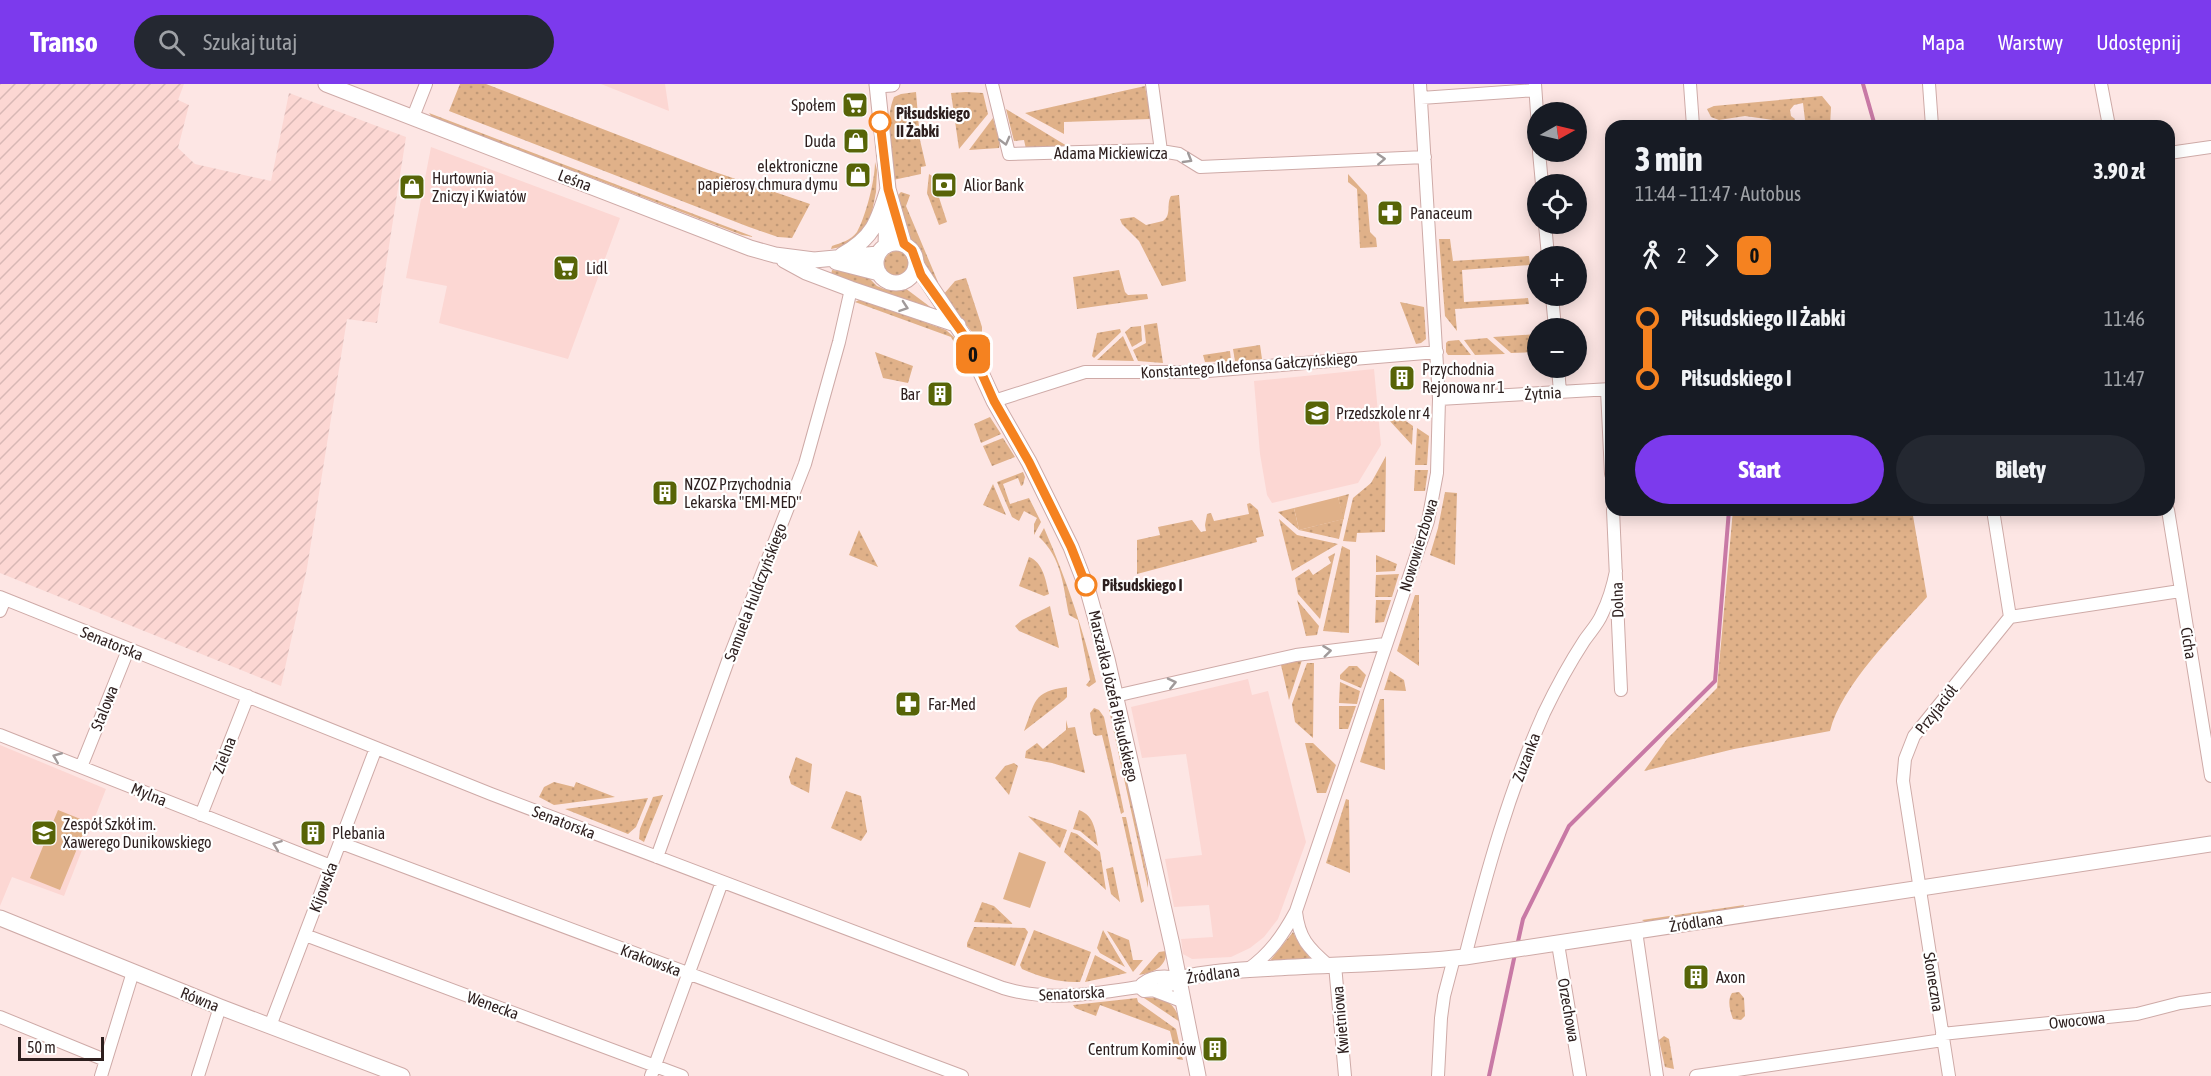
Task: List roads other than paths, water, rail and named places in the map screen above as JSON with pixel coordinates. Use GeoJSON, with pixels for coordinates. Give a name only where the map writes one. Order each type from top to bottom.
{"type":"FeatureCollection","features":[{"type":"Feature","properties":{"kind":"street","name":"Leśna"},"geometry":{"type":"LineString","coordinates":[[326,84],[775,255],[802,259],[831,259],[882,250]]}},
{"type":"Feature","properties":{"kind":"street"},"geometry":{"type":"LineString","coordinates":[[413,117],[426,84]]}},
{"type":"Feature","properties":{"kind":"street"},"geometry":{"type":"LineString","coordinates":[[882,84],[888,189],[882,250],[876,260],[879,273],[888,282],[903,282],[944,309]]}},
{"type":"Feature","properties":{"kind":"street","name":"Adama Mickiewicza"},"geometry":{"type":"LineString","coordinates":[[992,84],[1009,154],[1161,151],[1179,154],[1200,167],[1425,157]]}},
{"type":"Feature","properties":{"kind":"street"},"geometry":{"type":"LineString","coordinates":[[1152,84],[1161,151]]}},
{"type":"Feature","properties":{"kind":"street","name":"Nowowierzbowa"},"geometry":{"type":"LineString","coordinates":[[1247,970],[1281,938],[1296,911],[1385,644],[1416,560],[1435,489],[1439,444],[1439,399],[1420,84]]}},
{"type":"Feature","properties":{"kind":"street"},"geometry":{"type":"LineString","coordinates":[[1690,84],[1693,120]]}},
{"type":"Feature","properties":{"kind":"street"},"geometry":{"type":"LineString","coordinates":[[1929,84],[1932,120]]}},
{"type":"Feature","properties":{"kind":"street"},"geometry":{"type":"LineString","coordinates":[[2101,84],[2108,120]]}},
{"type":"Feature","properties":{"kind":"street"},"geometry":{"type":"LineString","coordinates":[[1421,98],[1535,87],[1536,102]]}},
{"type":"Feature","properties":{"kind":"street"},"geometry":{"type":"LineString","coordinates":[[2175,152],[2211,147]]}},
{"type":"Feature","properties":{"kind":"street"},"geometry":{"type":"LineString","coordinates":[[888,189],[904,244]]}},
{"type":"Feature","properties":{"kind":"street"},"geometry":{"type":"LineString","coordinates":[[831,259],[852,249],[868,237],[878,220],[888,189]]}},
{"type":"Feature","properties":{"kind":"street"},"geometry":{"type":"LineString","coordinates":[[882,250],[894,243],[904,244],[912,250],[917,266],[944,309]]}},
{"type":"Feature","properties":{"kind":"street"},"geometry":{"type":"LineString","coordinates":[[775,255],[806,272],[958,325]]}},
{"type":"Feature","properties":{"kind":"street","name":"Leśna"},"geometry":{"type":"LineString","coordinates":[[831,259],[879,273]]}},
{"type":"Feature","properties":{"kind":"street"},"geometry":{"type":"LineString","coordinates":[[903,282],[912,276],[917,266]]}},
{"type":"Feature","properties":{"kind":"street","name":"Samuela Huldczyńskiego"},"geometry":{"type":"LineString","coordinates":[[657,857],[729,658],[805,464],[839,342],[851,289]]}},
{"type":"Feature","properties":{"kind":"street","name":"Marszałka Józefa Piłsudskiego"},"geometry":{"type":"LineString","coordinates":[[944,309],[966,338],[994,401],[1029,462],[1071,547],[1095,613],[1179,979],[1198,1076]]}},
{"type":"Feature","properties":{"kind":"street","name":"Konstantego Ildefonsa Gałczyńskiego"},"geometry":{"type":"LineString","coordinates":[[994,401],[1085,372],[1196,372],[1437,352]]}},
{"type":"Feature","properties":{"kind":"street"},"geometry":{"type":"LineString","coordinates":[[1559,378],[1560,392]]}},
{"type":"Feature","properties":{"kind":"street","name":"Żytnia"},"geometry":{"type":"LineString","coordinates":[[1439,399],[1605,389]]}},
{"type":"Feature","properties":{"kind":"street","name":"Dolna"},"geometry":{"type":"LineString","coordinates":[[1613,516],[1621,690]]}},
{"type":"Feature","properties":{"kind":"street"},"geometry":{"type":"LineString","coordinates":[[1994,516],[2010,617],[2180,591]]}},
{"type":"Feature","properties":{"kind":"street","name":"Cicha"},"geometry":{"type":"LineString","coordinates":[[2169,516],[2211,776]]}},
{"type":"Feature","properties":{"kind":"street","name":"Zuzanka"},"geometry":{"type":"LineString","coordinates":[[1438,1076],[1444,996],[1459,958],[1515,784],[1553,694],[1602,616],[1616,570]]}},
{"type":"Feature","properties":{"kind":"street"},"geometry":{"type":"LineString","coordinates":[[0,611],[3,598]]}},
{"type":"Feature","properties":{"kind":"street","name":"Senatorska"},"geometry":{"type":"LineString","coordinates":[[3,598],[490,794],[1013,991],[1052,997],[1082,996],[1139,987],[1144,981],[1167,975],[1179,979]]}},
{"type":"Feature","properties":{"kind":"street","name":"Przyjaciół"},"geometry":{"type":"LineString","coordinates":[[1919,888],[1903,781],[1905,759],[1914,736],[2010,617]]}},
{"type":"Feature","properties":{"kind":"street"},"geometry":{"type":"LineString","coordinates":[[1115,696],[1296,655],[1385,644]]}},
{"type":"Feature","properties":{"kind":"street","name":"Stalowa"},"geometry":{"type":"LineString","coordinates":[[81,767],[128,650]]}},
{"type":"Feature","properties":{"kind":"street","name":"Zielna"},"geometry":{"type":"LineString","coordinates":[[201,815],[248,696]]}},
{"type":"Feature","properties":{"kind":"street","name":"Mylna"},"geometry":{"type":"LineString","coordinates":[[0,735],[331,866]]}},
{"type":"Feature","properties":{"kind":"street","name":"Kijowska"},"geometry":{"type":"LineString","coordinates":[[270,1026],[376,748]]}},
{"type":"Feature","properties":{"kind":"street","name":"Krakowska"},"geometry":{"type":"LineString","coordinates":[[341,843],[962,1076]]}},
{"type":"Feature","properties":{"kind":"street","name":"Źródlana"},"geometry":{"type":"LineString","coordinates":[[1179,979],[1201,974],[1247,970],[1459,958],[2211,844]]}},
{"type":"Feature","properties":{"kind":"street"},"geometry":{"type":"LineString","coordinates":[[653,1071],[722,882]]}},
{"type":"Feature","properties":{"kind":"street","name":"Słoneczna"},"geometry":{"type":"LineString","coordinates":[[1919,888],[1949,1076]]}},
{"type":"Feature","properties":{"kind":"street"},"geometry":{"type":"LineString","coordinates":[[1296,911],[1299,930],[1305,942],[1332,965]]}},
{"type":"Feature","properties":{"kind":"street","name":"Równa"},"geometry":{"type":"LineString","coordinates":[[0,918],[220,1007],[402,1076]]}},
{"type":"Feature","properties":{"kind":"street"},"geometry":{"type":"LineString","coordinates":[[1636,932],[1657,1076]]}},
{"type":"Feature","properties":{"kind":"street","name":"Wenecka"},"geometry":{"type":"LineString","coordinates":[[305,935],[653,1071],[682,1076]]}},
{"type":"Feature","properties":{"kind":"street","name":"Orzechowa"},"geometry":{"type":"LineString","coordinates":[[1558,944],[1580,1076]]}},
{"type":"Feature","properties":{"kind":"street","name":"Kwietniowa"},"geometry":{"type":"LineString","coordinates":[[1332,965],[1345,1076]]}},
{"type":"Feature","properties":{"kind":"street"},"geometry":{"type":"LineString","coordinates":[[101,1076],[133,972]]}},
{"type":"Feature","properties":{"kind":"street"},"geometry":{"type":"LineString","coordinates":[[1155,991],[1168,987],[1179,979]]}},
{"type":"Feature","properties":{"kind":"street","name":"Senatorska"},"geometry":{"type":"LineString","coordinates":[[1139,987],[1144,992],[1155,991],[1184,1002]]}},
{"type":"Feature","properties":{"kind":"street","name":"Owocowa"},"geometry":{"type":"LineString","coordinates":[[1696,1076],[1943,1037],[2137,1014],[2180,1003],[2211,999]]}},
{"type":"Feature","properties":{"kind":"street"},"geometry":{"type":"LineString","coordinates":[[198,1076],[220,1007]]}},
{"type":"Feature","properties":{"kind":"street"},"geometry":{"type":"LineString","coordinates":[[0,1017],[105,1060]]}},
{"type":"Feature","properties":{"kind":"waterway"},"geometry":{"type":"LineString","coordinates":[[1863,84],[1873,120]]}},
{"type":"Feature","properties":{"kind":"waterway"},"geometry":{"type":"LineString","coordinates":[[1517,946],[1523,919],[1569,826],[1715,681],[1729,516]]}},
{"type":"Feature","properties":{"kind":"waterway"},"geometry":{"type":"LineString","coordinates":[[1489,1076],[1515,954]]}},
{"type":"Feature","properties":{"kind":"place","name":"Społem"},"geometry":{"type":"Point","coordinates":[855,105]}},
{"type":"Feature","properties":{"kind":"place","name":"Piłsudskiego II Żabki"},"geometry":{"type":"Point","coordinates":[880,122]}},
{"type":"Feature","properties":{"kind":"place","name":"Duda"},"geometry":{"type":"Point","coordinates":[856,141]}},
{"type":"Feature","properties":{"kind":"place","name":"elektroniczne papierosy chmura dymu"},"geometry":{"type":"Point","coordinates":[858,175]}},
{"type":"Feature","properties":{"kind":"place","name":"Alior Bank"},"geometry":{"type":"Point","coordinates":[944,185]}},
{"type":"Feature","properties":{"kind":"place","name":"Hurtownia Zniczy i Kwiatów"},"geometry":{"type":"Point","coordinates":[412,187]}},
{"type":"Feature","properties":{"kind":"place","name":"Panaceum"},"geometry":{"type":"Point","coordinates":[1390,213]}},
{"type":"Feature","properties":{"kind":"place","name":"Lidl"},"geometry":{"type":"Point","coordinates":[566,268]}},
{"type":"Feature","properties":{"kind":"place","name":"Przychodnia Rejonowa nr 1"},"geometry":{"type":"Point","coordinates":[1402,378]}},
{"type":"Feature","properties":{"kind":"place","name":"Bar"},"geometry":{"type":"Point","coordinates":[940,394]}},
{"type":"Feature","properties":{"kind":"place","name":"Przedszkole nr 4"},"geometry":{"type":"Point","coordinates":[1317,413]}},
{"type":"Feature","properties":{"kind":"place","name":"NZOZ Przychodnia Lekarska \"EMI-MED\""},"geometry":{"type":"Point","coordinates":[665,493]}},
{"type":"Feature","properties":{"kind":"place","name":"Piłsudskiego I"},"geometry":{"type":"Point","coordinates":[1086,585]}},
{"type":"Feature","properties":{"kind":"place","name":"Far-Med"},"geometry":{"type":"Point","coordinates":[908,704]}},
{"type":"Feature","properties":{"kind":"place","name":"Zespół Szkół im. Xawerego Dunikowskiego"},"geometry":{"type":"Point","coordinates":[44,833]}},
{"type":"Feature","properties":{"kind":"place","name":"Plebania"},"geometry":{"type":"Point","coordinates":[313,833]}},
{"type":"Feature","properties":{"kind":"place","name":"Axon"},"geometry":{"type":"Point","coordinates":[1696,977]}},
{"type":"Feature","properties":{"kind":"place","name":"Centrum Kominów"},"geometry":{"type":"Point","coordinates":[1215,1049]}}]}
